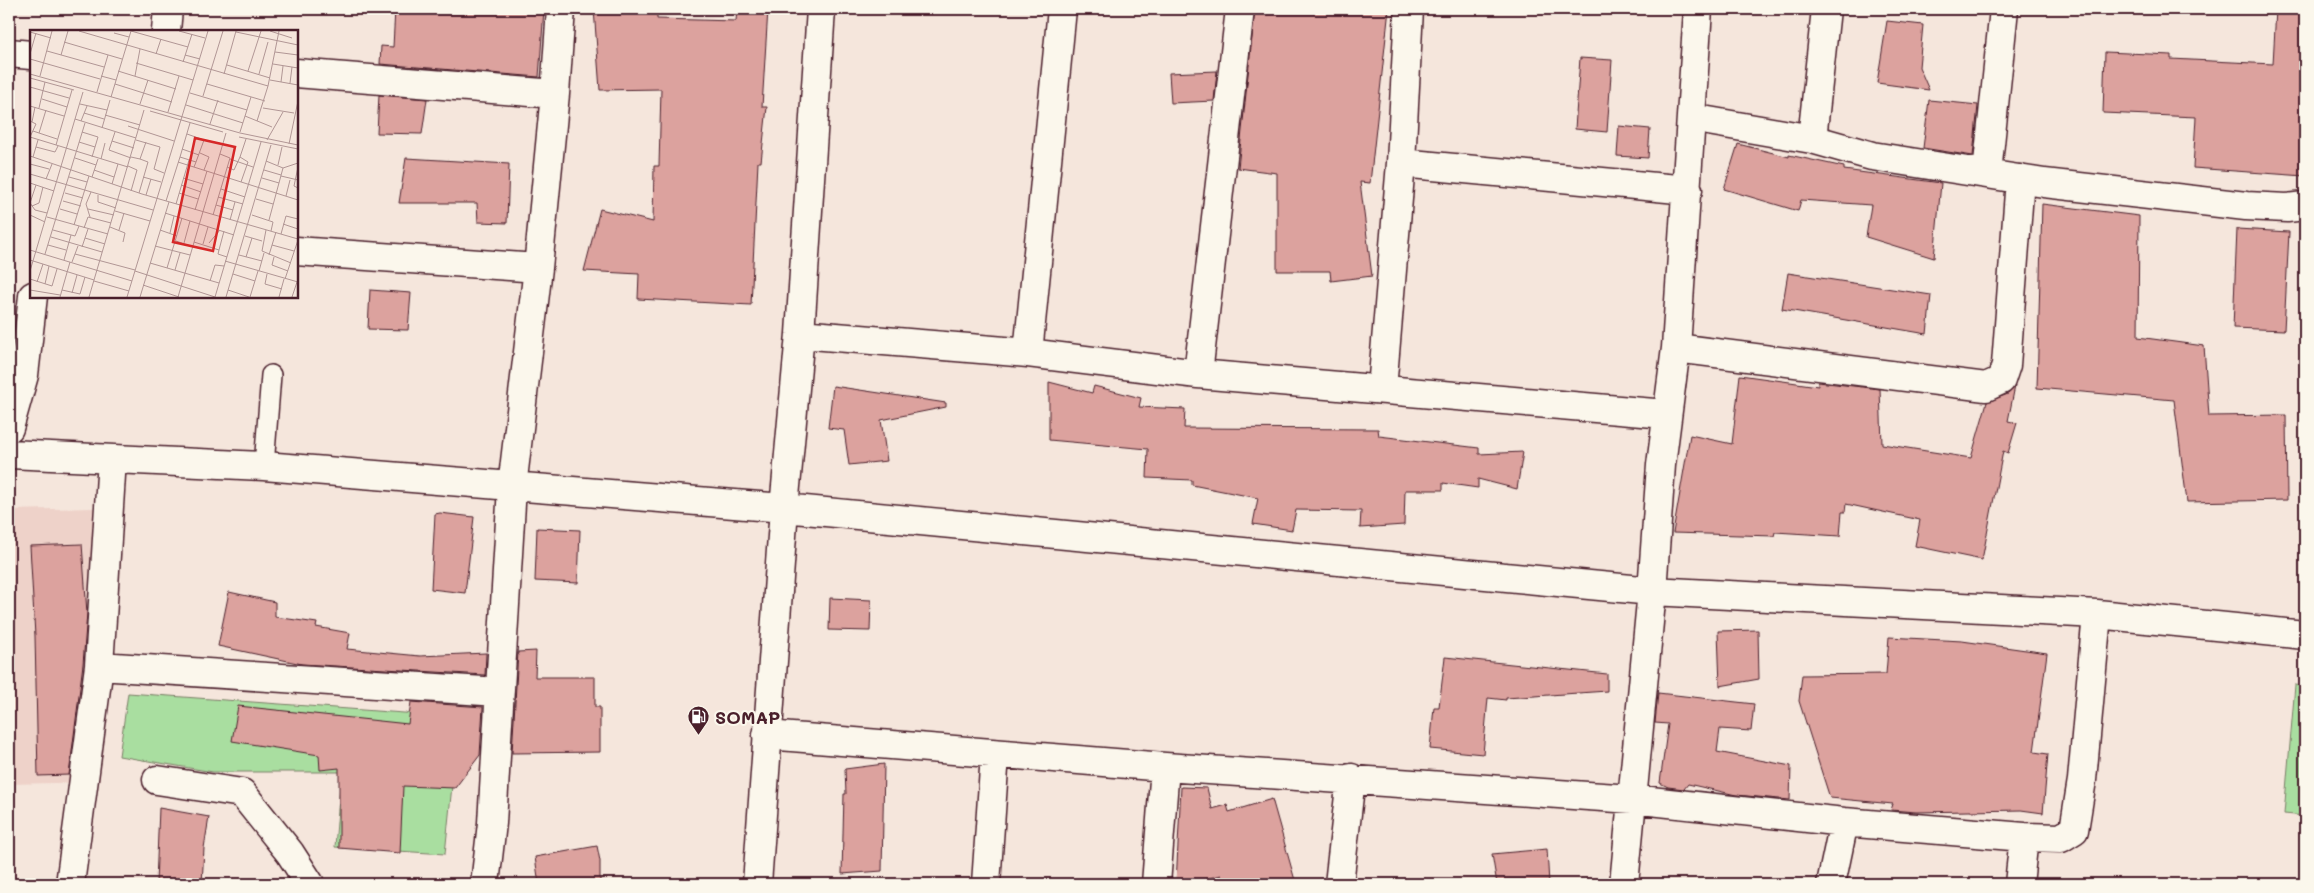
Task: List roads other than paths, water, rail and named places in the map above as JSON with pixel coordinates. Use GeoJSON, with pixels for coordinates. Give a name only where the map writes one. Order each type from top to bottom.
{"type":"FeatureCollection","features":[{"type":"Feature","properties":{"kind":"street"},"geometry":{"type":"LineString","coordinates":[[166,30],[168,9]]}},
{"type":"Feature","properties":{"kind":"street"},"geometry":{"type":"LineString","coordinates":[[485,884],[492,823],[512,487],[538,268],[555,94],[560,9]]}},
{"type":"Feature","properties":{"kind":"street"},"geometry":{"type":"LineString","coordinates":[[757,884],[784,508],[800,334],[821,9]]}},
{"type":"Feature","properties":{"kind":"street"},"geometry":{"type":"LineString","coordinates":[[1028,353],[1062,9]]}},
{"type":"Feature","properties":{"kind":"street"},"geometry":{"type":"LineString","coordinates":[[1198,374],[1240,9]]}},
{"type":"Feature","properties":{"kind":"street"},"geometry":{"type":"LineString","coordinates":[[1382,389],[1402,163],[1409,9]]}},
{"type":"Feature","properties":{"kind":"street"},"geometry":{"type":"LineString","coordinates":[[1624,884],[1652,591],[1666,414],[1676,348],[1688,190],[1698,9]]}},
{"type":"Feature","properties":{"kind":"street"},"geometry":{"type":"LineString","coordinates":[[1812,139],[1826,9]]}},
{"type":"Feature","properties":{"kind":"street"},"geometry":{"type":"LineString","coordinates":[[1987,173],[2004,9]]}},
{"type":"Feature","properties":{"kind":"street"},"geometry":{"type":"LineString","coordinates":[[9,53],[30,55]]}},
{"type":"Feature","properties":{"kind":"street"},"geometry":{"type":"LineString","coordinates":[[298,74],[555,94]]}},
{"type":"Feature","properties":{"kind":"street"},"geometry":{"type":"LineString","coordinates":[[1691,118],[1812,139],[1872,156],[2020,179],[2246,206],[2287,208],[2305,206]]}},
{"type":"Feature","properties":{"kind":"street"},"geometry":{"type":"LineString","coordinates":[[1402,163],[1688,190]]}},
{"type":"Feature","properties":{"kind":"street"},"geometry":{"type":"LineString","coordinates":[[1676,348],[1986,387],[2001,380],[2006,366],[2020,179]]}},
{"type":"Feature","properties":{"kind":"street"},"geometry":{"type":"LineString","coordinates":[[298,251],[538,268]]}},
{"type":"Feature","properties":{"kind":"street"},"geometry":{"type":"LineString","coordinates":[[9,428],[24,375],[33,298]]}},
{"type":"Feature","properties":{"kind":"street"},"geometry":{"type":"LineString","coordinates":[[800,334],[1028,353],[1198,374],[1666,414]]}},
{"type":"Feature","properties":{"kind":"street"},"geometry":{"type":"LineString","coordinates":[[9,454],[264,466],[784,508],[1652,591],[2097,614],[2305,635]]}},
{"type":"Feature","properties":{"kind":"street"},"geometry":{"type":"LineString","coordinates":[[70,884],[99,666],[112,459]]}},
{"type":"Feature","properties":{"kind":"street"},"geometry":{"type":"LineString","coordinates":[[767,735],[995,754],[1632,798],[1844,822],[2024,837],[2060,838],[2074,830],[2082,780],[2097,614]]}},
{"type":"Feature","properties":{"kind":"street"},"geometry":{"type":"LineString","coordinates":[[99,666],[499,692]]}},
{"type":"Feature","properties":{"kind":"street"},"geometry":{"type":"LineString","coordinates":[[986,884],[995,754]]}},
{"type":"Feature","properties":{"kind":"street"},"geometry":{"type":"LineString","coordinates":[[1156,884],[1165,766]]}},
{"type":"Feature","properties":{"kind":"street"},"geometry":{"type":"LineString","coordinates":[[1339,884],[1351,778]]}},
{"type":"Feature","properties":{"kind":"street"},"geometry":{"type":"LineString","coordinates":[[157,780],[242,793],[290,852],[310,884]]}},
{"type":"Feature","properties":{"kind":"street"},"geometry":{"type":"LineString","coordinates":[[1831,884],[1844,822]]}},
{"type":"Feature","properties":{"kind":"street"},"geometry":{"type":"LineString","coordinates":[[2019,884],[2024,837]]}},
{"type":"Feature","properties":{"kind":"lane"},"geometry":{"type":"LineString","coordinates":[[264,466],[271,375]]}},
{"type":"Feature","properties":{"kind":"place","name":"SOMAP"},"geometry":{"type":"Point","coordinates":[699,736]}}]}
